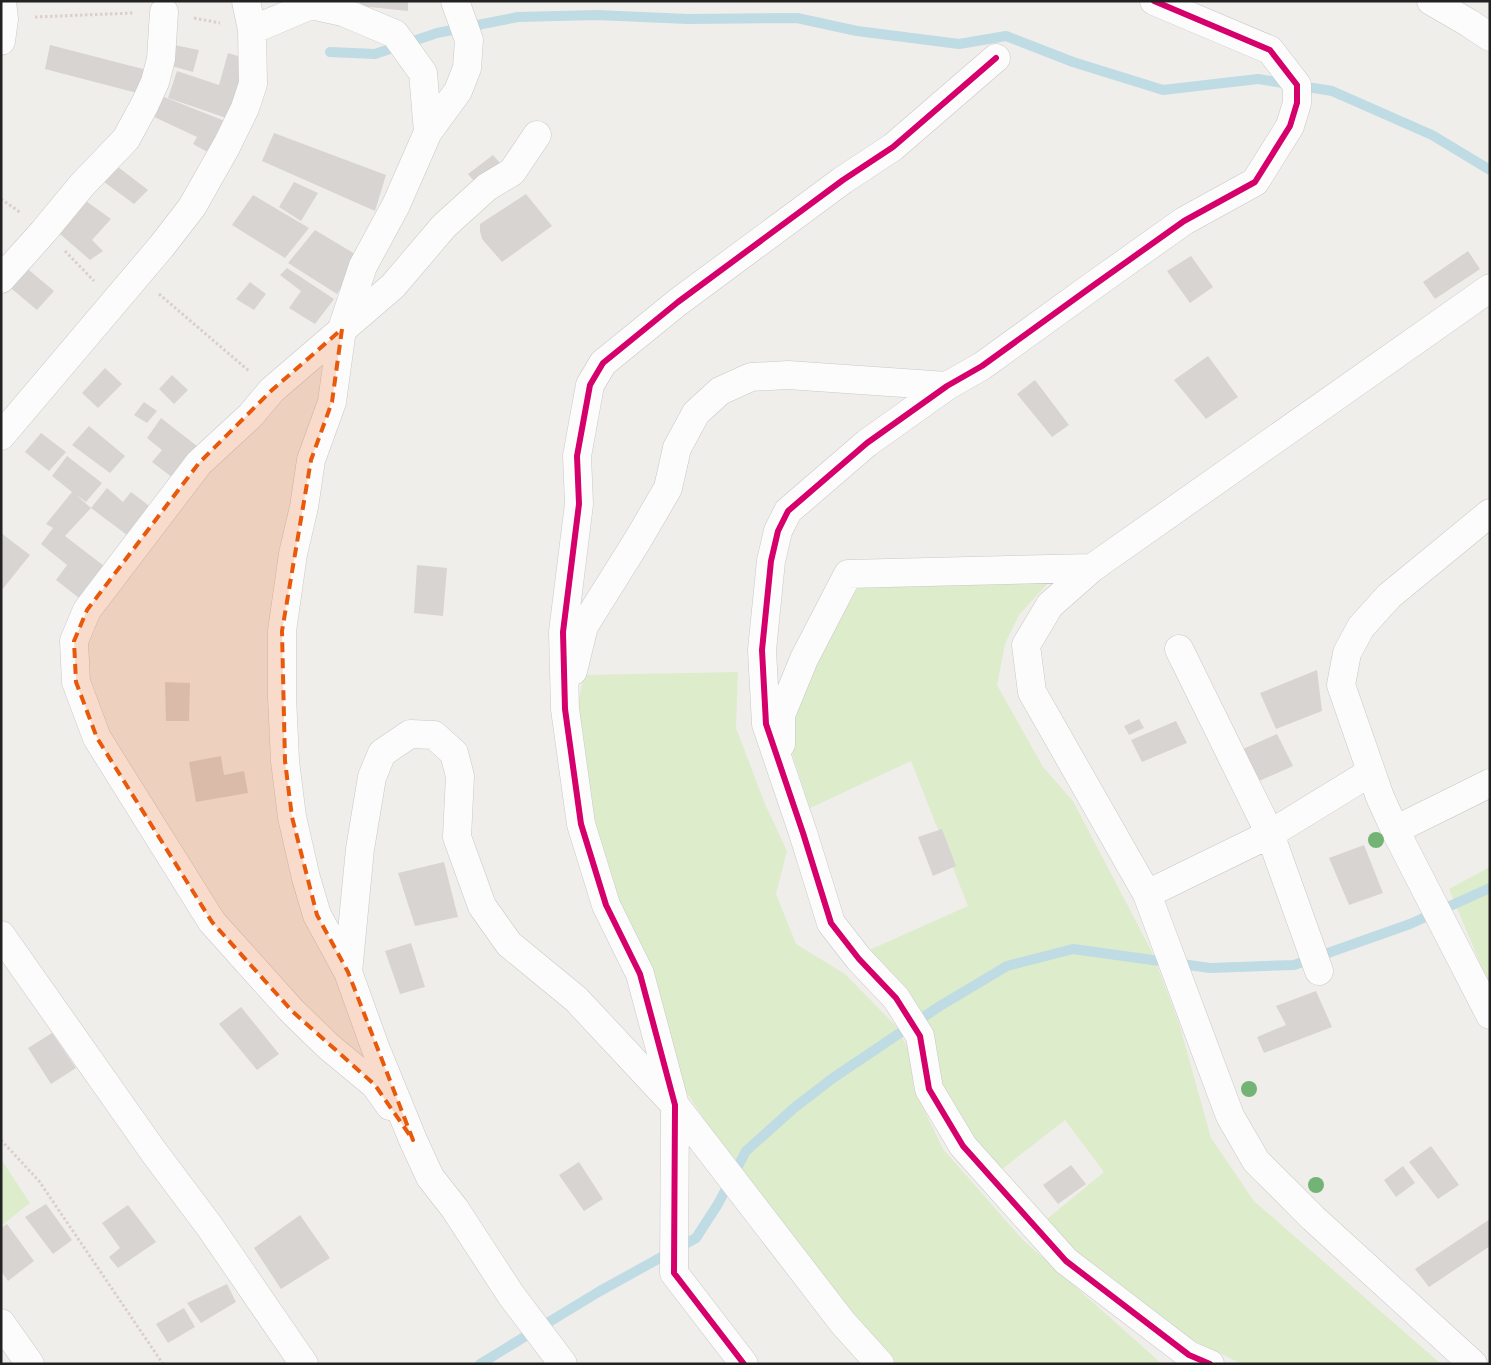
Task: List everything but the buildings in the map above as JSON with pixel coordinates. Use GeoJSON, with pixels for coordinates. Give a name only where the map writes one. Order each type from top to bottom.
{"type":"FeatureCollection","features":[{"type":"Feature","properties":{"kind":"street"},"geometry":{"type":"LineString","coordinates":[[1,436],[137,276],[192,207],[227,145],[245,108],[253,84],[252,30],[246,1]]}},
{"type":"Feature","properties":{"kind":"street"},"geometry":{"type":"LineString","coordinates":[[455,1],[469,40],[467,68],[458,91],[428,132],[396,205],[363,266],[342,329],[332,402],[311,460],[282,631],[282,697],[285,760],[292,817],[306,878],[317,915],[348,972],[375,1047],[430,1177],[455,1209],[511,1295],[563,1364]]}},
{"type":"Feature","properties":{"kind":"street"},"geometry":{"type":"LineString","coordinates":[[1154,1],[1270,50],[1297,85],[1297,103],[1290,126],[1255,182],[1184,221],[982,366],[947,386],[867,443],[788,511],[778,531],[771,561],[762,650],[766,724],[831,923],[859,960],[896,998],[920,1036],[929,1089],[963,1146],[1066,1262],[1189,1355],[1210,1364]]}},
{"type":"Feature","properties":{"kind":"street"},"geometry":{"type":"LineString","coordinates":[[1431,1],[1469,23],[1490,38]]}},
{"type":"Feature","properties":{"kind":"street"},"geometry":{"type":"LineString","coordinates":[[252,30],[311,5],[343,12],[395,34],[423,73],[428,132]]}},
{"type":"Feature","properties":{"kind":"street"},"geometry":{"type":"LineString","coordinates":[[1,279],[82,185],[126,138],[145,104],[161,59],[164,12]]}},
{"type":"Feature","properties":{"kind":"street"},"geometry":{"type":"LineString","coordinates":[[744,1364],[674,1273],[675,1105],[640,974],[606,905],[581,824],[565,710],[563,632],[579,504],[577,456],[590,385],[603,363],[678,302],[843,180],[893,148],[996,58]]}},
{"type":"Feature","properties":{"kind":"street"},"geometry":{"type":"LineString","coordinates":[[413,1140],[375,1085],[328,1046],[298,1017],[212,922],[97,738],[76,682],[74,641],[87,610],[199,463],[250,416],[282,382],[394,286],[444,226],[487,188],[512,172],[537,135]]}},
{"type":"Feature","properties":{"kind":"street"},"geometry":{"type":"LineString","coordinates":[[1473,1364],[1313,1218],[1256,1161],[1230,1116],[1147,894],[1032,692],[1026,645],[1050,605],[1092,568],[1490,288]]}},
{"type":"Feature","properties":{"kind":"street"},"geometry":{"type":"LineString","coordinates":[[282,382],[311,373],[322,380],[328,388],[332,402]]}},
{"type":"Feature","properties":{"kind":"street"},"geometry":{"type":"LineString","coordinates":[[565,710],[575,657],[584,626],[640,538],[668,488],[677,448],[696,413],[720,391],[751,378],[788,375],[947,386]]}},
{"type":"Feature","properties":{"kind":"street"},"geometry":{"type":"LineString","coordinates":[[1490,512],[1388,596],[1361,627],[1347,653],[1341,685],[1380,797],[1490,1016]]}},
{"type":"Feature","properties":{"kind":"street"},"geometry":{"type":"LineString","coordinates":[[781,770],[781,715],[804,659],[848,574],[1092,568]]}},
{"type":"Feature","properties":{"kind":"street"},"geometry":{"type":"LineString","coordinates":[[1180,649],[1270,834],[1319,970]]}},
{"type":"Feature","properties":{"kind":"street"},"geometry":{"type":"LineString","coordinates":[[348,972],[360,849],[372,777],[382,753],[410,734],[434,735],[454,753],[460,776],[457,837],[482,906],[509,944],[576,999],[675,1105],[842,1322],[880,1364]]}},
{"type":"Feature","properties":{"kind":"street"},"geometry":{"type":"LineString","coordinates":[[1147,894],[1270,834],[1371,772]]}},
{"type":"Feature","properties":{"kind":"street"},"geometry":{"type":"LineString","coordinates":[[1395,830],[1490,783]]}},
{"type":"Feature","properties":{"kind":"street"},"geometry":{"type":"LineString","coordinates":[[1,934],[153,1151],[210,1227],[304,1364]]}},
{"type":"Feature","properties":{"kind":"street"},"geometry":{"type":"LineString","coordinates":[[1,1323],[30,1364]]}},
{"type":"Feature","properties":{"kind":"path"},"geometry":{"type":"LineString","coordinates":[[2,20],[164,12],[252,30]]}},
{"type":"Feature","properties":{"kind":"path"},"geometry":{"type":"LineString","coordinates":[[137,276],[282,382]]}},
{"type":"Feature","properties":{"kind":"path"},"geometry":{"type":"LineString","coordinates":[[1,1140],[39,1181],[163,1364]]}},
{"type":"Feature","properties":{"kind":"highlighted area"},"geometry":{"type":"Polygon","coordinates":[[[342,329],[332,402],[311,460],[282,631],[285,761],[292,817],[317,915],[348,972],[413,1140],[375,1085],[292,1011],[212,922],[97,738],[76,682],[74,641],[87,610],[199,463],[272,390],[342,329]]]}},
{"type":"Feature","properties":{"kind":"green space"},"geometry":{"type":"Polygon","coordinates":[[[1049,582],[1019,615],[1005,644],[997,685],[1043,767],[1073,801],[1152,952],[1179,1023],[1211,1138],[1254,1201],[1441,1364],[1242,1364],[1176,1332],[1095,1272],[1042,1223],[1104,1172],[1065,1120],[997,1173],[953,1116],[867,951],[968,906],[911,761],[810,808],[790,747],[803,682],[859,586],[1049,582]]]}},
{"type":"Feature","properties":{"kind":"green space"},"geometry":{"type":"Polygon","coordinates":[[[738,672],[736,728],[765,804],[787,851],[776,894],[796,944],[845,974],[896,1026],[910,1052],[914,1089],[943,1149],[1022,1239],[1162,1364],[894,1364],[840,1299],[726,1152],[681,1084],[608,887],[584,789],[576,712],[584,675],[738,672]]]}},
{"type":"Feature","properties":{"kind":"green space"},"geometry":{"type":"Polygon","coordinates":[[[1490,867],[1490,987],[1449,889],[1490,867]]]}},
{"type":"Feature","properties":{"kind":"green space"},"geometry":{"type":"Polygon","coordinates":[[[1,1159],[30,1203],[1,1226],[1,1159]]]}},
{"type":"Feature","properties":{"kind":"waterway"},"geometry":{"type":"LineString","coordinates":[[330,52],[375,54],[437,33],[518,17],[596,15],[688,19],[797,18],[857,31],[959,44],[1006,36],[1073,62],[1163,90],[1258,79],[1332,91],[1432,135],[1490,170]]}},
{"type":"Feature","properties":{"kind":"waterway"},"geometry":{"type":"LineString","coordinates":[[480,1364],[600,1291],[696,1238],[718,1204],[746,1151],[794,1108],[833,1078],[940,1006],[1007,966],[1073,949],[1210,968],[1294,965],[1410,924],[1490,888]]}},
{"type":"Feature","properties":{"kind":"cycle path"},"geometry":{"type":"LineString","coordinates":[[1154,1],[1270,50],[1297,85],[1297,103],[1290,126],[1255,182],[1184,221],[982,366],[947,386],[867,443],[788,511],[778,531],[771,561],[762,650],[766,724],[831,923],[859,959],[896,998],[920,1036],[929,1089],[963,1146],[1066,1261],[1189,1355],[1210,1364]]}},
{"type":"Feature","properties":{"kind":"cycle path"},"geometry":{"type":"LineString","coordinates":[[744,1364],[674,1273],[675,1105],[640,974],[606,905],[581,824],[565,709],[563,632],[579,504],[577,456],[590,385],[603,363],[678,302],[843,180],[893,147],[996,58]]}}]}
